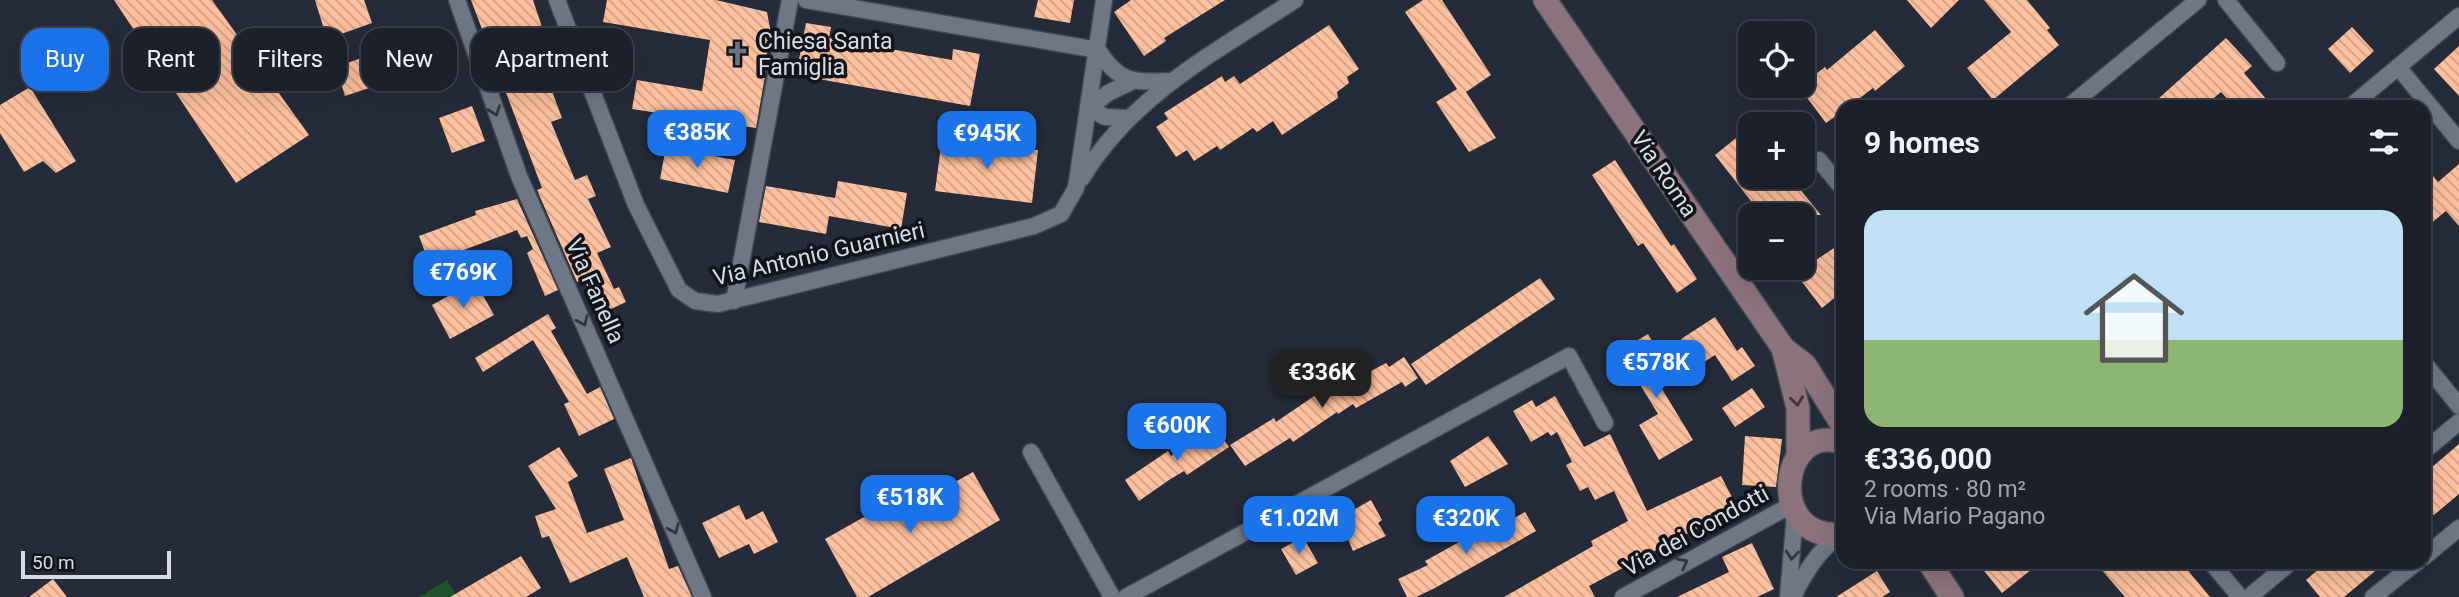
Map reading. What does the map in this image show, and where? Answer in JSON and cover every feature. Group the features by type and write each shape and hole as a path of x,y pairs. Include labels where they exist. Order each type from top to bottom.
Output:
{"main road":[{"name":"Via Roma","path":"1545,0 1783,348 1805,365 1836,415"},
{"name":"Via Roma","path":"1783,348 1797,400 1798,456 1789,482 1793,509"},
{"path":"1798,456 1821,440 1836,442"},
{"path":"1793,509 1813,530 1836,533"},
{"path":"1934,569 1952,597"}],"street":[{"name":"Via Fanella","path":"457,0 519,176 703,597"},
{"name":"Via Antonio Guarnieri","path":"558,0 599,115 636,205 679,290 695,300 718,304 1045,223 1061,214 1076,188 1104,0"},
{"path":"734,301 790,0"},
{"path":"806,0 1098,50 1110,69 1131,82"},
{"path":"1076,188 1098,152 1126,118 1172,81 1295,0"},
{"path":"2076,100 2198,0"},
{"path":"2226,0 2277,63"},
{"path":"2358,100 2459,16"},
{"path":"2398,67 2425,100"},
{"path":"1126,118 1105,117 1089,108 1108,93 1131,82 1172,81"},
{"path":"2431,107 2459,141"},
{"path":"1819,160 1836,181"},
{"path":"1126,597 1569,356 1605,423"},
{"path":"2431,372 2459,406"},
{"path":"2431,445 2459,422"},
{"path":"1031,452 1112,597"},
{"path":"1790,597 1793,509"},
{"name":"Via dei Condotti","path":"1623,597 1793,509"},
{"path":"2431,551 2459,528"},
{"path":"1790,597 1806,570 1836,538"},
{"path":"2217,569 2240,597"},
{"path":"2249,597 2283,569"},
{"path":"2373,597 2408,569"}],"green space":[{"path":"447,580 457,597 419,597"}],"building":[{"path":"114,0 212,0 233,29 233,91 277,91 309,135 236,183 175,91 219,91 219,28 133,28"},
{"path":"315,0 364,0 372,23 347,32 347,28 324,28"},
{"path":"471,0 533,0 542,28 482,28"},
{"path":"607,0 716,0 767,12 772,39 763,65 766,70 756,128 632,109 637,80 702,91 710,40 603,22"},
{"path":"1038,0 1074,0 1070,23 1034,17"},
{"path":"1131,0 1225,0 1164,38 1166,41 1144,56 1114,12"},
{"path":"1423,0 1442,0 1491,75 1466,92 1496,138 1469,152 1436,102 1457,89 1405,12"},
{"path":"1907,0 1959,0 1931,28"},
{"path":"1984,0 2027,0 2050,28 2047,30 2059,45 1993,100 1967,68 2011,32"},
{"path":"806,23 831,27 829,38 952,60 953,49 980,54 970,106 796,75"},
{"path":"1329,25 1359,69 1347,77 1349,83 1337,92 1338,98 1282,135 1273,121 1257,132 1253,128 1220,150 1217,146 1194,161 1187,150 1176,157 1156,127 1168,119 1164,113 1222,76 1225,82 1234,76 1240,84"},
{"path":"2352,27 2374,51 2350,73 2328,49"},
{"path":"1875,30 1905,66 1875,91 1873,88 1857,100 1836,100 1836,116 1826,123 1807,98 1815,98 1815,75 1825,67 1827,70"},
{"path":"2226,38 2252,66 2244,73 2267,100 2228,100 2221,92 2211,100 2157,100"},
{"path":"2459,46 2459,96 2434,69"},
{"path":"361,58 361,91 345,96 343,91 347,91 347,63"},
{"path":"23,91 32,91 76,161 56,173 43,161 24,172 0,133 0,105"},
{"path":"505,91 552,91 562,118 551,122 575,180 587,175 596,196 588,199 611,247 597,253 614,289 619,287 626,302 600,314 584,279 577,282 537,190 542,188"},
{"path":"472,106 485,141 452,153 439,118"},
{"path":"1738,136 1738,184 1715,155"},
{"path":"942,139 1038,150 1032,203 935,191"},
{"path":"666,147 735,160 728,193 660,179"},
{"path":"1615,160 1671,246 1674,244 1697,279 1677,293 1643,243 1638,246 1592,175"},
{"path":"2459,164 2459,226 2446,211 2431,223 2431,174 2438,182"},
{"path":"838,181 907,193 901,229 829,216 826,234 759,222 766,186 835,198"},
{"path":"1742,189 1800,189 1811,203 1753,203"},
{"path":"517,199 558,290 545,296 527,253 533,249 527,236 521,238 517,230 461,251 464,259 432,271 419,236 476,215 475,211"},
{"path":"1836,247 1836,297 1822,308 1801,280 1815,280 1815,261"},
{"path":"1540,278 1555,299 1426,385 1411,364"},
{"path":"475,281 494,315 450,339 432,305"},
{"path":"548,314 556,328 551,331 587,394 600,387 614,419 579,436 564,404 569,402 533,340 483,372 475,358"},
{"path":"1715,317 1737,351 1742,347 1755,366 1732,381 1715,355 1698,366 1681,339"},
{"path":"1648,334 1662,357 1657,360 1665,374 1656,379 1693,440 1659,460 1639,425 1658,414 1633,373 1629,375 1621,361 1633,354 1628,346"},
{"path":"1404,357 1418,378 1405,387 1402,382 1356,408 1353,404 1293,442 1290,438 1245,466 1230,445 1274,418 1276,422 1320,392 1322,395 1337,385 1339,388 1386,363 1389,367"},
{"path":"1752,388 1765,407 1735,427 1722,408"},
{"path":"1555,396 1584,447 1610,434 1647,511 1721,476 1737,507 1589,586 1595,597 1504,597 1593,546 1591,541 1628,521 1614,491 1595,500 1588,487 1580,491 1566,465 1572,462 1557,432 1551,436 1548,432 1531,442 1513,411 1532,400 1536,407"},
{"path":"1214,426 1229,447 1187,475 1184,471 1169,480 1139,501 1125,480 1168,451 1171,456"},
{"path":"1488,436 1508,464 1465,487 1450,461"},
{"path":"1745,436 1782,439 1776,487 1742,485"},
{"path":"2459,444 2459,494 2434,515 2431,511 2431,468"},
{"path":"559,447 578,476 568,482 587,533 624,520 604,469 631,458 669,569 678,566 692,597 644,597 627,557 570,583 549,536 542,538 535,516 556,509 528,466"},
{"path":"973,472 1000,520 868,597 857,597 825,539 903,495 910,507"},
{"path":"1371,500 1382,520 1378,523 1386,536 1353,551 1339,518"},
{"path":"739,505 746,520 763,511 778,542 754,554 749,544 719,558 702,523"},
{"path":"1525,512 1536,531 1435,588 1416,597 1407,597 1398,579 1428,565 1425,561 1486,527 1489,532"},
{"path":"1303,537 1318,563 1296,575 1281,549"},
{"path":"1752,543 1774,589 1757,597 1677,597 1729,572 1722,557"},
{"path":"521,556 541,588 526,597 450,597"},
{"path":"1983,569 2032,569 2002,593"},
{"path":"2101,569 2187,569 2210,597 2125,597"},
{"path":"2319,569 2378,569 2344,597 2320,597 2306,580"},
{"path":"1877,571 1890,592 1882,597 1836,597"},
{"path":"53,579 67,597 29,597"}],"place":[{"name":"Chiesa Santa Famiglia","path":"738,54"}]}
